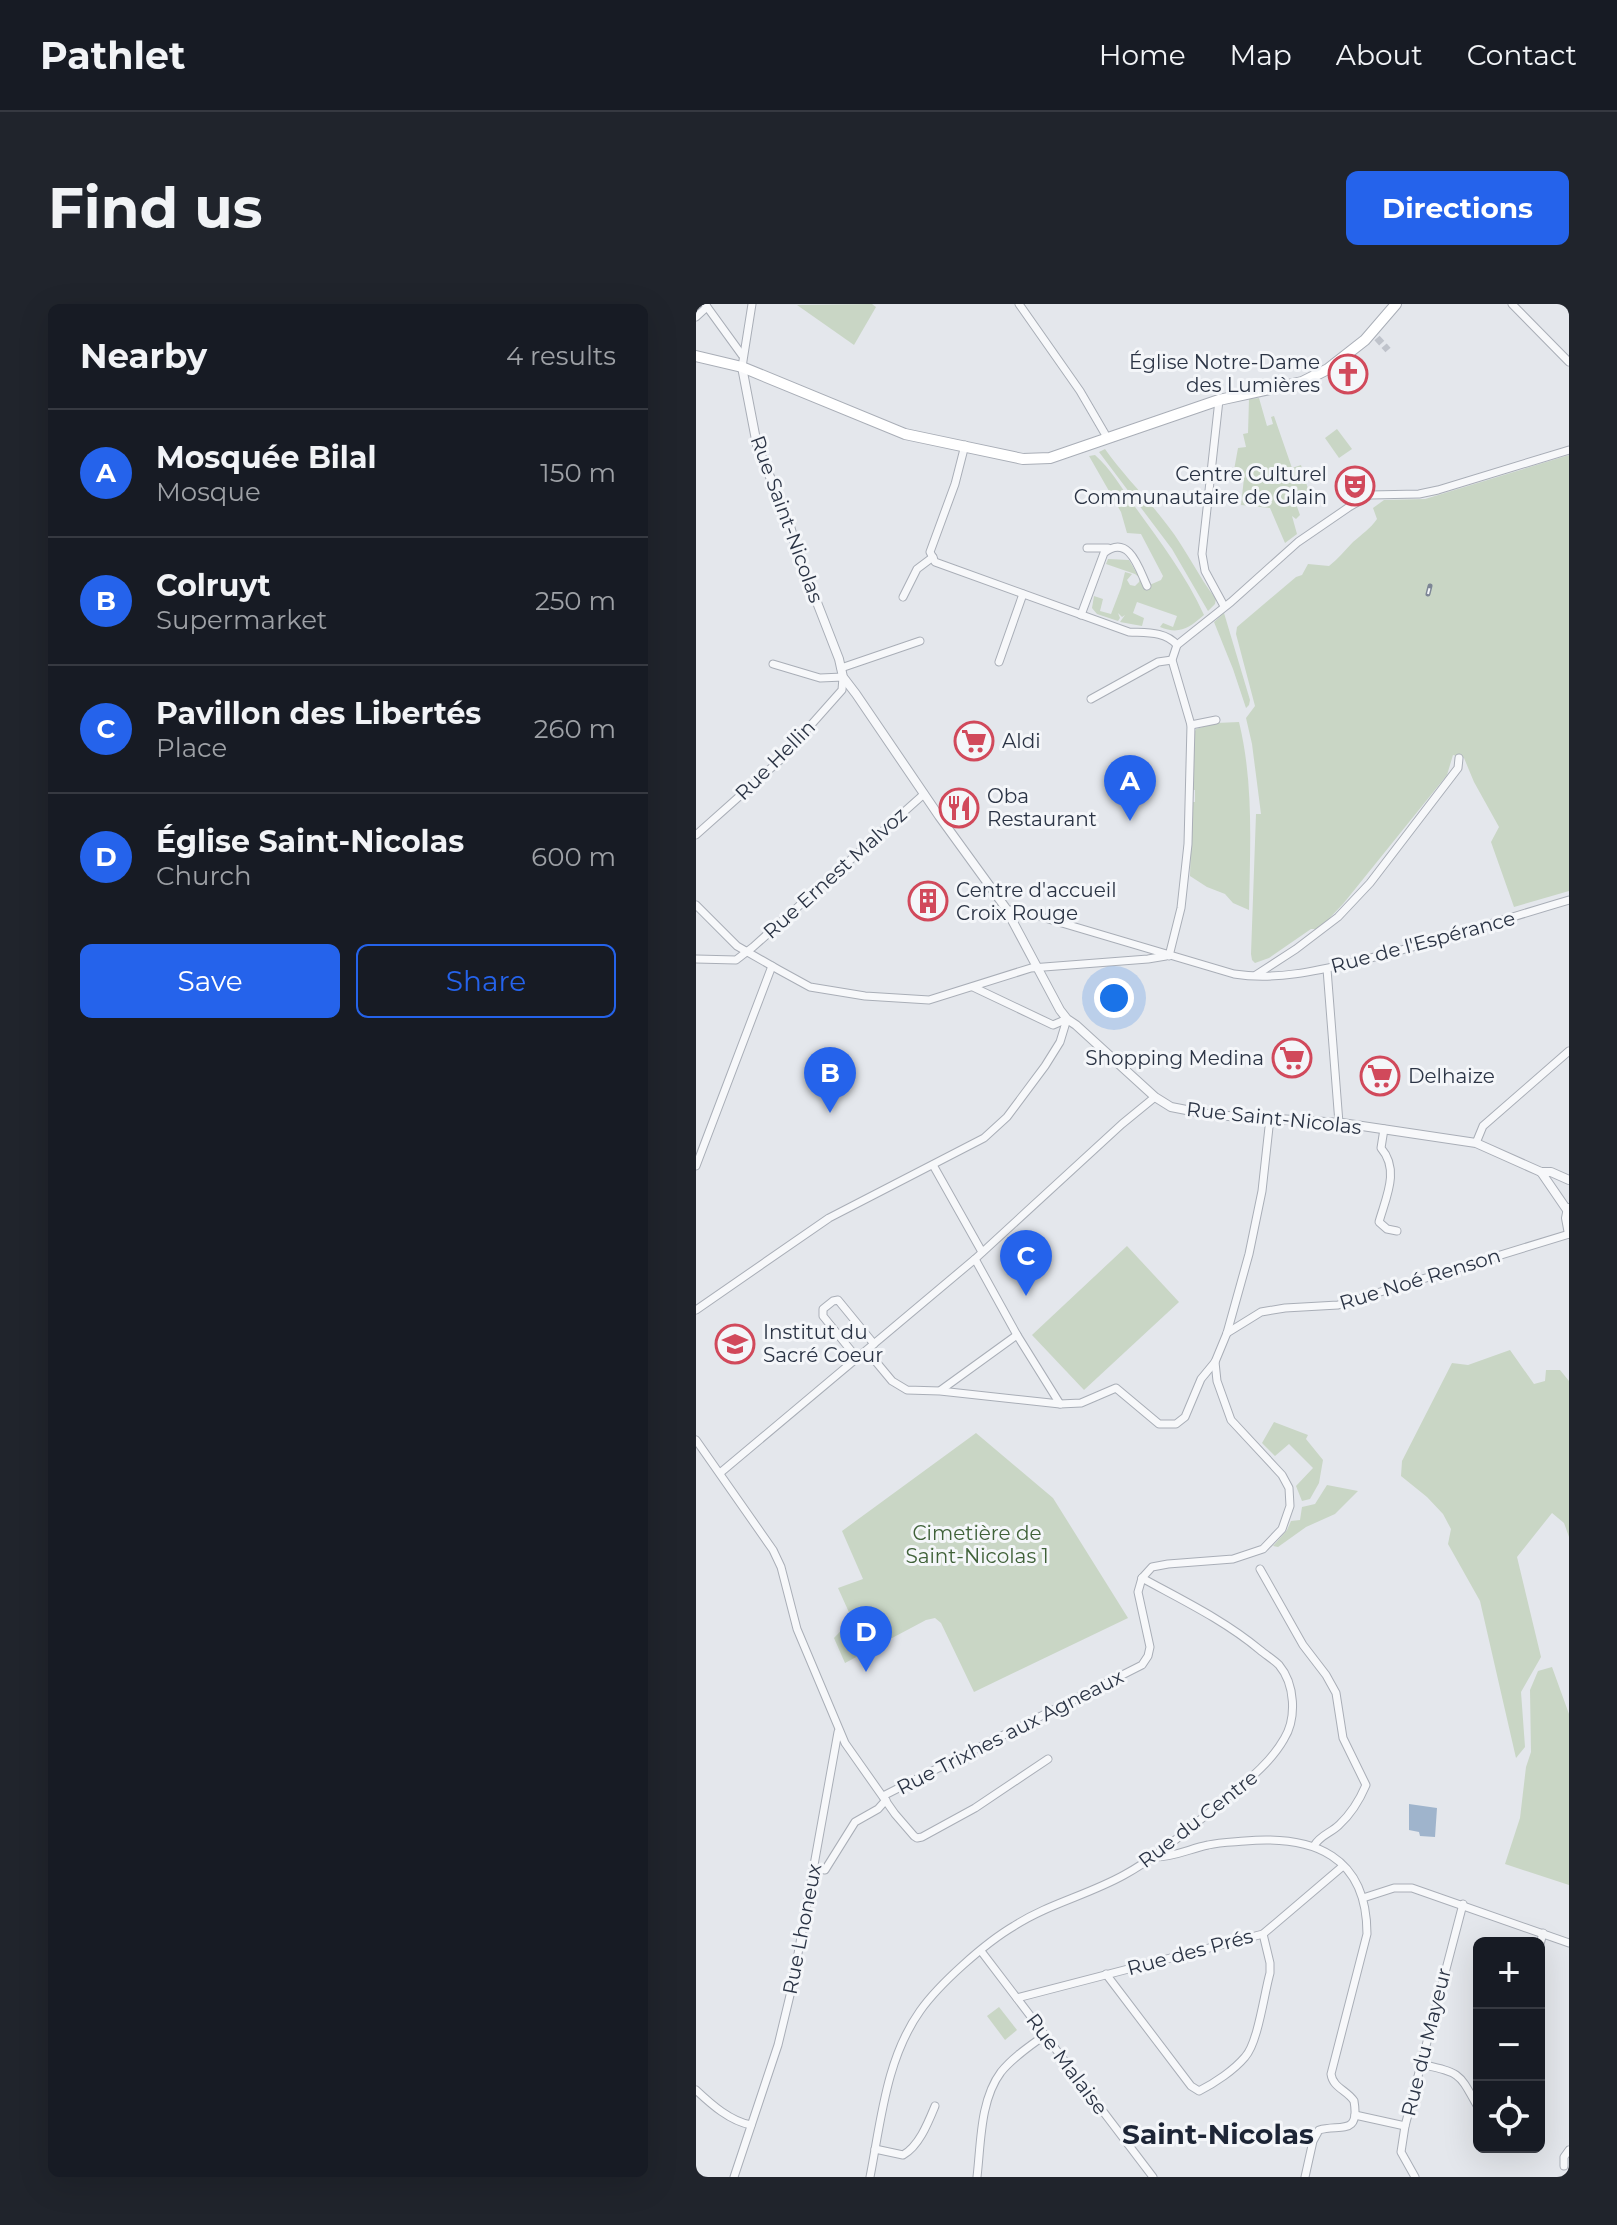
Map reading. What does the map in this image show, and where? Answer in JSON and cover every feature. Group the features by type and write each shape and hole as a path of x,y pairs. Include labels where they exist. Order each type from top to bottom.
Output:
{"main road":[{"path":"696,356 742,361 905,434 1023,459 1050,458 1219,400 1302,382 1328,369 1375,335 1396,304"}],"street":[{"path":"742,361 752,304"},
{"path":"1019,304 1080,391 1108,439"},
{"path":"1512,304 1569,362"},
{"path":"696,317 706,306 742,361"},
{"name":"Rue Saint-Nicolas","path":"742,361 743,383 757,445 790,526 842,673 1007,910 1067,1019 1155,1097 1183,1111 1339,1123 1476,1143 1541,1172 1551,1172 1569,1180"},
{"path":"1219,400 1202,554 1205,571 1221,609"},
{"path":"965,445 955,484 930,552 935,562 1129,632 1171,638 1177,645"},
{"path":"1007,910 1018,910 1169,956 1185,876 1191,725 1172,660 1177,645 1298,542 1370,495 1419,494 1438,490 1569,450"},
{"path":"1087,548 1123,548 1129,551 1147,586"},
{"path":"1081,615 1104,553 1110,548"},
{"path":"903,597 917,569 933,557"},
{"path":"999,662 1023,594"},
{"path":"773,664 820,678 842,673 920,641"},
{"path":"1091,699 1158,662 1172,660"},
{"name":"Rue Hellin","path":"696,835 794,745 842,690 842,673"},
{"path":"1191,725 1216,720"},
{"path":"1254,976 1296,949 1349,906 1458,768 1459,758"},
{"name":"Rue Ernest Malvoz","path":"746,952 924,794"},
{"name":"Rue de l'Espérance","path":"696,905 737,946 810,987 872,997 929,1000 1038,968 1169,956 1234,974 1254,976 1281,976 1327,969 1415,948 1569,900"},
{"path":"696,959 736,960 746,952"},
{"path":"696,1166 772,966"},
{"path":"1327,969 1339,1123"},
{"path":"973,987 1053,1025 1067,1019"},
{"path":"696,1310 829,1218 984,1138 1000,1124 1060,1042 1067,1019"},
{"path":"1476,1143 1483,1126 1568,1055"},
{"path":"720,1473 975,1259 1155,1097"},
{"path":"867,1351 892,1381 907,1390 1060,1404 1081,1403 1116,1388 1159,1424 1176,1424 1185,1417 1201,1379 1215,1362 1227,1333 1260,1203 1266,1118"},
{"path":"1384,1129 1381,1148 1387,1154 1392,1174 1379,1222 1387,1229 1397,1231"},
{"path":"933,1165 982,1252"},
{"path":"1541,1172 1568,1208 1569,1234"},
{"name":"Rue Noé Renson","path":"1227,1333 1261,1312 1338,1305 1569,1234"},
{"path":"975,1259 1060,1404"},
{"path":"857,1358 823,1316 823,1309 838,1300 874,1344"},
{"path":"940,1391 1017,1335"},
{"path":"1142,1578 1152,1567 1233,1559 1263,1549 1282,1529 1290,1506 1289,1488 1282,1475 1231,1420 1217,1381 1215,1362"},
{"path":"696,1440 773,1550 781,1567 797,1629 845,1743 914,1836 919,1838 975,1808 1048,1759"},
{"path":"1260,1569 1303,1645 1336,1693 1343,1738 1366,1785 1348,1816 1336,1828 1318,1838 1314,1846"},
{"name":"Rue Trixhes aux Agneaux","path":"814,1868 825,1870 855,1822 868,1816 884,1798 1142,1665 1150,1647 1138,1592 1142,1578"},
{"name":"Rue du Centre","path":"870,2177 887,2086 900,2043 921,2009 950,1978 1012,1927 1120,1877 1153,1857 1269,1762 1286,1736 1293,1711 1292,1696 1280,1666 1215,1618 1142,1578"},
{"name":"Rue Lhoneux","path":"734,2177 778,2045 792,1987 838,1730"},
{"path":"1153,1857 1169,1857 1210,1844 1292,1840 1326,1851 1355,1880 1367,1912 1365,1944 1331,2074 1338,2088 1354,2101 1355,2115 1353,2122 1345,2128 1319,2130 1313,2141 1305,2177"},
{"name":"Rue des Prés","path":"1017,1998 1263,1934 1343,1866"},
{"path":"1363,1898 1394,1888 1412,1888 1569,1943"},
{"name":"Rue du Mayeur","path":"1415,2177 1401,2152 1405,2126 1463,1904"},
{"path":"1542,1937 1543,1933"},
{"path":"1106,1974 1191,2086 1199,2091 1246,2057 1253,2044 1270,1973 1263,1934"},
{"name":"Rue Malaise","path":"981,1951 1153,2177"},
{"path":"977,2177 986,2107 999,2074 1045,2035"},
{"path":"1421,2064 1460,2076 1473,2099"},
{"path":"696,2090 710,2104 751,2125"},
{"path":"875,2149 903,2155 909,2152 929,2122 935,2106"},
{"path":"1355,2115 1405,2126"},
{"path":"1564,2166 1564,2157 1569,2150"}],"green space":[{"path":"872,304 876,307 854,345 797,305"},
{"path":"1259,398 1267,426 1273,424 1271,417 1274,416 1292,468 1301,465 1310,496 1295,501 1300,515 1296,519 1292,516 1297,534 1285,543 1270,508 1241,505 1244,478 1234,470 1238,448 1246,447 1243,434 1248,433 1249,399"},
{"path":"1337,429 1352,449 1339,458 1325,438"},
{"path":"1105,449 1168,526 1216,599 1208,611 1172,549 1099,452"},
{"path":"1095,455 1162,544 1197,600 1204,615 1188,627 1173,630 1160,627 1163,623 1173,627 1177,616 1137,602 1133,613 1144,618 1142,626 1120,622 1125,615 1122,617 1118,613 1118,621 1097,614 1092,608 1094,596 1103,599 1100,611 1111,614 1125,572 1132,574 1127,580 1135,586 1140,578 1145,587 1163,576 1141,534 1127,533 1121,512 1089,456"},
{"path":"1569,455 1569,891 1514,907 1491,842 1499,827 1464,758 1453,755 1447,775 1343,904 1319,929 1311,929 1269,958 1255,963 1251,954 1256,814 1261,814 1246,718 1255,706 1236,634 1237,627 1302,575 1308,564 1329,566 1374,523 1377,519 1373,508 1384,500 1425,499"},
{"path":"1108,559 1129,560 1139,577 1106,564"},
{"path":"1224,613 1250,700 1246,708 1214,622"},
{"path":"1239,722 1249,792 1249,910 1190,876 1192,802 1195,802 1193,736 1196,729 1216,723"},
{"path":"1127,1246 1179,1302 1084,1390 1032,1335"},
{"path":"1510,1350 1534,1384 1545,1381 1546,1370 1560,1370 1569,1381 1569,1537 1564,1523 1552,1513 1517,1557 1541,1657 1521,1692 1525,1747 1516,1758 1480,1601 1448,1544 1451,1529 1443,1514 1427,1497 1401,1476 1402,1461 1452,1363 1468,1365"},
{"path":"1274,1422 1308,1435 1306,1439 1323,1460 1319,1483 1310,1499 1302,1501 1296,1486 1313,1468 1289,1444 1275,1456 1262,1443"},
{"name":"Cimetière de Saint-Nicolas 1","path":"976,1433 1053,1498 1128,1618 974,1692 941,1623 935,1618 845,1663 834,1638 852,1619 838,1588 863,1579 842,1531"},
{"path":"1327,1485 1358,1491 1335,1514 1306,1527 1278,1547 1273,1546 1291,1521 1300,1520 1302,1507 1315,1504"},
{"path":"1552,1667 1569,1714 1569,1885 1505,1864 1520,1818 1526,1767 1531,1752 1530,1690 1538,1671"},
{"path":"999,2007 1017,2030 1005,2040 987,2016"}],"water":[{"path":"1409,1804 1437,1808 1435,1837 1420,1836 1419,1832 1409,1830"}],"tunnel":[{"path":"1377,338 1388,350"}],"railway":[{"path":"1428,594 1430,586"}],"place":[{"name":"Église Notre-Dame des Lumières","path":"1348,374"},
{"name":"Centre Culturel Communautaire de Glain","path":"1355,486"},
{"name":"Aldi","path":"974,741"},
{"name":"Oba Restaurant","path":"959,808"},
{"name":"Mosquée Bilal","path":"1130,821"},
{"name":"Centre d'accueil Croix Rouge","path":"928,901"},
{"name":"Shopping Medina","path":"1292,1058"},
{"name":"Delhaize","path":"1380,1076"},
{"name":"Colruyt","path":"830,1113"},
{"name":"Pavillon des Libertés","path":"1026,1296"},
{"name":"Institut du Sacré Coeur","path":"735,1344"},
{"name":"Église Saint-Nicolas","path":"866,1672"}],"district":[{"name":"Saint-Nicolas","path":"1218,2134"}]}
